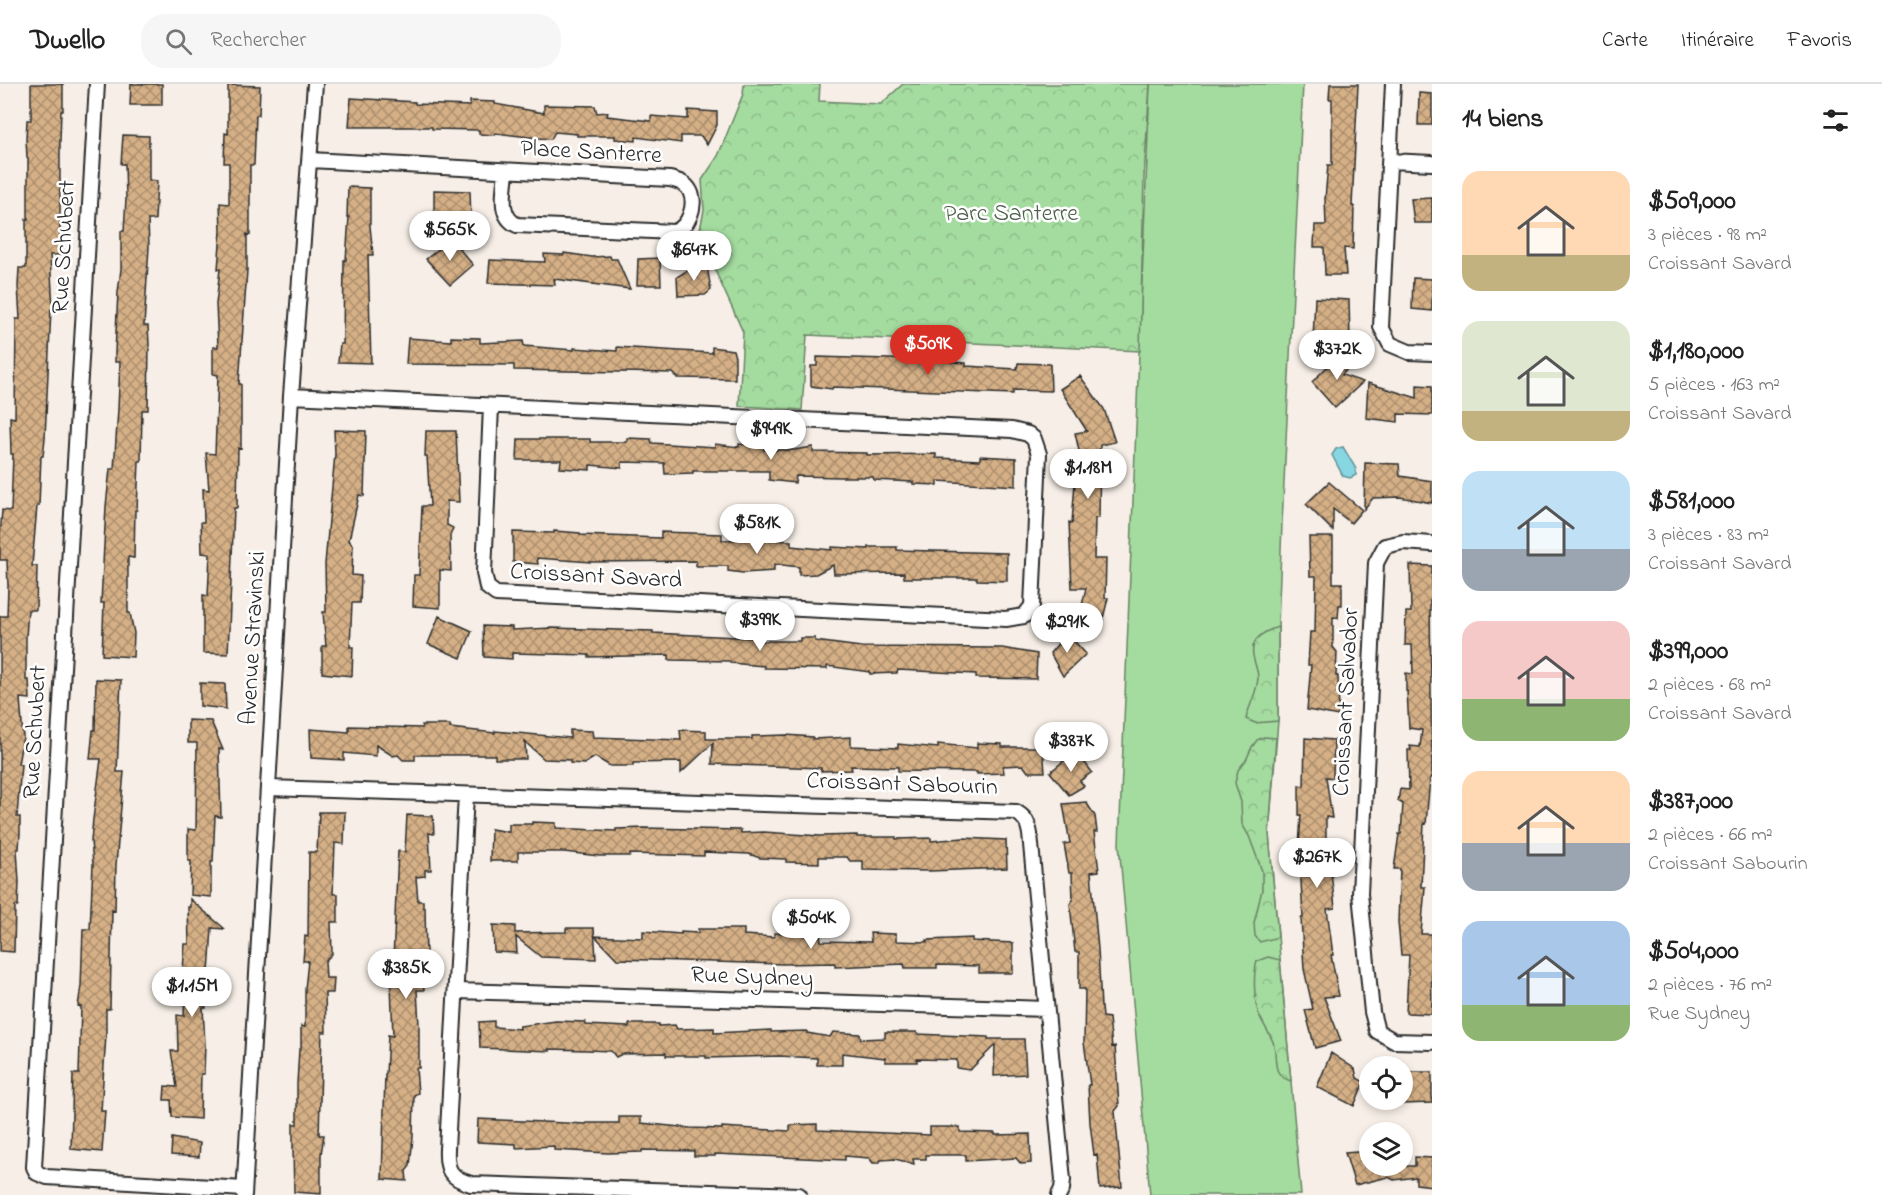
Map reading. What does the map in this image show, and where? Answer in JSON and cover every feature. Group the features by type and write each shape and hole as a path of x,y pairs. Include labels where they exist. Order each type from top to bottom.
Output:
{"street":[{"name":"Rue Schubert","path":"97,84 34,1167 37,1173 47,1177 244,1192"},
{"name":"Avenue Stravinski","path":"244,1192 291,396 315,84"},
{"path":"1393,84 1381,327 1390,344 1409,352 1432,353"},
{"name":"Place Santerre","path":"310,160 670,179 680,181 690,190 691,212 684,226 674,232 517,225 506,218 504,211 506,171"},
{"path":"1390,161 1432,163"},
{"name":"Croissant Savard","path":"291,396 1021,431 1034,439 1039,454 1032,606 1024,616 1006,620 496,594 487,587 484,573 491,406"},
{"name":"Croissant Salvador","path":"1432,544 1403,542 1385,546 1376,563 1360,894 1372,1012 1377,1031 1394,1041 1432,1042"},
{"name":"Croissant Sabourin","path":"268,788 1016,812 1024,817 1029,825 1063,1180 1059,1195"},
{"path":"466,795 446,1162 449,1171 462,1181 483,1185 799,1195"},
{"name":"Rue Sydney","path":"456,991 1046,1009"}],"green space":[{"name":"Parc Santerre","path":"744,84 820,84 819,101 881,104 903,84 1150,84 1144,177 1140,351 807,335 802,410 739,406 743,332 699,235 704,210 702,180 718,156 743,94"},
{"path":"1150,84 1303,84 1282,524 1278,627 1278,721 1269,834 1301,1195 1150,1195 1119,844"},
{"path":"1278,627 1278,721 1255,723 1246,719 1258,678 1253,655 1254,644 1264,633"},
{"path":"1264,737 1276,738 1269,834 1278,937 1260,942 1255,936 1254,923 1262,890 1262,871 1242,824 1241,802 1235,783 1238,770 1252,747 1257,740"},
{"path":"1268,957 1280,960 1291,1081 1284,1078 1277,1070 1275,1048 1257,1007 1254,986 1257,961"}],"water":[{"path":"1343,447 1356,469 1356,475 1350,478 1343,476 1332,455 1336,449"}],"building":[{"path":"31,84 63,84 63,111 61,111 60,140 60,255 50,255 53,309 51,309 45,438 43,456 41,456 39,506 37,506 32,566 37,566 36,610 28,610 26,637 26,680 29,680 30,699 20,698 23,737 18,764 21,764 17,817 20,817 19,849 17,849 19,882 18,906 15,906 14,952 0,951 0,616 7,616 8,586 7,560 0,560 0,536 2,510 11,511 13,454 11,454 10,417 15,418 16,319 20,319 19,268 26,268 28,158 26,139 27,120 31,120"},
{"path":"131,84 162,84 162,105 130,105"},
{"path":"1330,84 1358,84 1352,206 1354,206 1353,249 1344,248 1346,275 1325,275 1324,247 1314,247 1315,225 1326,225 1325,199 1328,165 1332,165"},
{"path":"228,85 260,86 254,165 250,165 250,235 247,234 247,270 239,384 241,384 241,449 238,448 237,508 234,508 228,654 203,653 203,595 208,596 210,554 202,553 201,522 204,522 203,489 209,490 206,453 215,454 218,375 213,374 213,347 218,347 216,304 220,269 218,269 221,231 220,203 229,204 229,163 224,163 225,133 228,134"},
{"path":"1419,93 1432,94 1432,125 1418,125"},
{"path":"351,98 470,106 470,101 495,102 495,104 544,113 544,105 595,106 597,113 608,112 607,116 651,121 651,116 688,119 688,110 717,112 717,125 707,145 701,136 681,136 681,143 636,137 636,141 615,139 615,136 577,136 577,134 555,132 551,139 495,133 495,135 479,134 479,130 432,129 432,127 349,127"},
{"path":"123,135 149,136 149,180 157,181 155,220 148,220 149,247 144,326 148,326 149,344 148,410 142,410 134,558 128,557 128,613 130,613 134,633 133,657 102,655 104,603 101,603 106,506 110,469 114,469 118,409 120,362 115,362 115,352 121,269 121,231 124,231 126,199 125,164 121,164"},
{"path":"348,187 370,188 373,255 368,255 371,363 338,362 340,344 343,344 344,260 346,260 349,217 347,217"},
{"path":"434,190 470,191 471,221 434,222"},
{"path":"1432,198 1432,223 1414,223 1411,199"},
{"path":"451,239 473,265 450,285 426,259"},
{"path":"564,253 592,257 610,256 611,259 617,259 630,289 554,279 555,285 488,283 490,260 545,262 544,254 564,255"},
{"path":"660,258 661,285 637,285 638,259"},
{"path":"689,265 707,266 711,290 705,295 678,296 677,277 688,270"},
{"path":"1413,278 1432,279 1432,311 1412,309"},
{"path":"1315,298 1349,300 1350,340 1313,340"},
{"path":"451,337 480,338 480,343 523,341 524,346 574,350 574,348 617,351 617,347 712,353 712,347 733,350 735,379 678,378 673,373 514,370 514,365 406,364 408,338 451,341"},
{"path":"1341,353 1353,362 1342,375 1363,382 1335,408 1312,382"},
{"path":"817,357 924,360 966,363 966,366 1017,369 1018,363 1050,364 1051,391 1013,390 1013,394 833,387 832,389 811,386 811,366 817,366"},
{"path":"1080,376 1104,409 1115,442 1100,445 1099,518 1095,518 1094,559 1106,559 1105,598 1108,598 1101,627 1079,619 1086,588 1072,588 1069,522 1072,523 1074,456 1080,455 1075,433 1087,431 1060,389"},
{"path":"1368,383 1417,398 1417,385 1432,386 1432,415 1398,414 1398,422 1366,418"},
{"path":"334,430 366,431 364,496 359,495 349,540 353,546 352,575 361,576 360,603 352,603 350,647 353,647 352,676 322,673 322,646 326,646 323,612 326,612 325,564 335,454"},
{"path":"426,431 456,431 459,502 447,501 447,525 453,528 450,536 451,571 440,570 440,608 413,606 414,575 419,575 422,506 430,506 427,456 425,456"},
{"path":"627,438 651,439 652,443 715,447 715,444 739,447 739,444 764,446 764,450 794,450 813,447 813,452 867,453 867,455 936,454 936,458 980,460 980,456 1016,458 1016,486 938,481 938,485 913,484 913,482 874,480 873,477 796,476 795,483 769,480 769,471 693,471 693,473 665,474 664,463 622,462 622,468 590,465 590,470 560,468 561,460 517,460 518,439 590,439 590,442 627,442"},
{"path":"1365,463 1399,464 1400,476 1432,481 1432,503 1400,497 1373,498 1364,509"},
{"path":"1329,482 1362,510 1351,523 1333,509 1333,531 1306,504"},
{"path":"554,531 580,533 580,535 661,538 661,532 722,534 722,540 791,541 791,546 832,550 832,547 869,549 869,547 897,547 897,550 1007,553 1007,581 977,580 977,578 904,578 904,573 834,574 833,565 816,574 799,575 799,567 774,564 774,571 743,573 728,571 728,566 696,566 696,561 591,562 537,558 538,564 513,562 513,532 554,533"},
{"path":"1309,537 1333,537 1333,583 1342,583 1342,605 1339,605 1338,618 1333,617 1333,647 1337,652 1339,716 1307,710 1311,665 1308,665 1310,632 1315,632 1316,576 1310,576"},
{"path":"1410,565 1432,566 1432,601 1430,601 1432,778 1430,778 1426,824 1424,823 1421,887 1425,887 1421,934 1431,934 1432,1014 1406,1013 1409,955 1401,955 1398,922 1400,869 1394,869 1399,834 1401,834 1403,804 1398,801 1400,789 1409,790 1408,750 1411,750 1410,746 1420,747 1422,730 1409,728 1406,691 1406,673 1413,674 1412,645 1405,645 1406,612 1411,612"},
{"path":"439,616 472,631 461,658 428,644"},
{"path":"483,626 512,627 512,630 552,628 653,631 653,633 757,638 757,641 800,641 800,638 815,638 815,641 861,647 1002,648 1037,654 1036,679 976,678 976,674 898,670 897,673 870,674 870,672 827,666 827,669 764,668 764,666 730,663 730,661 669,660 669,655 589,657 589,655 512,653 512,659 484,657"},
{"path":"1067,633 1086,654 1063,676 1050,653"},
{"path":"96,679 121,680 117,772 124,772 116,865 115,911 112,910 110,1009 106,1009 101,1111 105,1111 102,1152 71,1149 73,1074 79,1074 81,1007 78,1006 83,929 90,929 93,864 91,841 101,759 90,759 93,730 95,730"},
{"path":"200,683 225,684 226,709 200,706"},
{"path":"188,720 211,721 223,750 219,749 221,817 215,816 211,897 190,895 191,861 188,861 188,829 196,830 197,743 188,743"},
{"path":"422,725 450,725 450,728 495,733 495,731 570,738 570,730 592,731 593,737 681,740 680,730 706,731 706,739 752,739 752,736 786,735 813,737 813,739 851,737 851,746 898,748 898,744 938,748 938,744 977,748 977,743 1002,744 1002,747 1043,747 1045,772 1028,772 1023,765 1003,766 1004,773 977,774 977,772 898,771 898,767 851,766 852,770 821,771 821,768 712,764 713,743 681,773 681,762 610,766 595,757 584,764 570,763 570,760 544,759 525,742 526,759 495,759 495,755 415,755 415,760 403,760 398,755 393,756 376,745 376,756 344,753 344,760 311,758 310,729 349,732 349,726 422,728"},
{"path":"1305,738 1334,740 1333,778 1326,777 1332,818 1326,817 1326,872 1331,872 1335,908 1327,909 1333,955 1331,955 1339,996 1324,997 1341,1041 1315,1048 1305,1010 1313,1009 1304,969 1300,862 1298,862 1301,815 1299,815 1299,785 1304,786"},
{"path":"1076,751 1092,772 1080,781 1084,786 1069,795 1050,772"},
{"path":"1086,802 1095,816 1097,832 1094,832 1099,871 1091,872 1101,1007 1103,1017 1109,1018 1112,1047 1115,1046 1119,1106 1115,1111 1122,1187 1100,1189 1097,1154 1094,1155 1090,1123 1088,1085 1090,1085 1084,1042 1085,989 1079,989 1079,952 1075,952 1070,904 1073,900 1072,873 1069,873 1064,844 1070,843 1063,804"},
{"path":"319,812 345,812 344,844 335,843 333,894 338,894 338,922 331,922 332,954 325,961 326,978 334,978 333,993 325,993 326,1032 322,1032 319,1135 324,1135 321,1154 321,1194 294,1192 293,1151 293,1124 297,1124 301,1026 305,1027 308,961 303,961 305,936 308,937 309,852 317,852"},
{"path":"407,815 433,816 434,834 429,833 431,870 425,870 425,876 416,877 418,901 423,901 423,907 425,907 426,956 422,956 424,990 417,990 418,1093 414,1095 413,1137 410,1166 406,1171 407,1181 382,1179 388,1035 393,1036 390,960 393,960 398,851 405,852"},
{"path":"532,822 556,823 556,828 616,831 616,829 644,828 741,830 741,833 857,835 857,837 896,837 896,839 931,838 931,841 963,838 1006,840 1007,868 930,871 863,870 863,861 850,861 847,857 819,857 819,863 786,862 786,859 760,858 749,854 704,852 704,856 630,854 630,856 599,856 564,852 518,852 518,861 490,861 491,829 509,832 509,824 532,824"},
{"path":"190,899 225,929 212,928 207,1002 204,1001 206,1008 203,1008 205,1044 204,1074 201,1074 200,1119 172,1117 171,1100 164,1100 165,1086 177,1087 171,1051 178,1051 177,1015 184,1016 186,970 183,970 185,944 189,944 188,907 190,907"},
{"path":"493,925 515,926 515,933 566,932 566,928 594,928 596,959 541,957 516,937 517,953 494,952"},
{"path":"698,929 744,929 744,935 774,937 774,933 820,933 821,941 871,942 870,933 896,934 896,941 927,942 927,940 972,938 972,941 1013,943 1013,973 979,973 979,966 937,965 937,968 905,968 904,964 835,967 835,963 783,964 617,959 595,936 643,938 643,931 681,934 681,932 698,933"},
{"path":"494,1021 494,1027 520,1029 519,1026 556,1021 629,1027 629,1024 675,1025 677,1029 714,1028 714,1033 807,1031 807,1033 830,1037 833,1032 860,1034 861,1039 885,1038 885,1032 917,1032 917,1034 988,1037 988,1039 1024,1039 1026,1074 994,1076 995,1045 970,1070 957,1068 957,1060 917,1059 917,1062 885,1062 885,1058 842,1053 842,1065 817,1065 817,1058 779,1056 706,1058 706,1056 666,1056 666,1053 622,1054 616,1057 611,1051 480,1048 479,1022"},
{"path":"1331,1053 1355,1069 1359,1079 1359,1094 1354,1106 1317,1087"},
{"path":"1413,1072 1432,1072 1432,1103 1413,1104"},
{"path":"619,1117 641,1117 641,1123 690,1128 722,1129 722,1127 790,1131 790,1125 817,1124 817,1130 930,1135 930,1127 960,1127 960,1132 995,1133 995,1135 1030,1134 1031,1163 1021,1164 1016,1158 966,1161 966,1155 926,1155 926,1159 913,1159 914,1164 895,1159 873,1163 869,1158 845,1156 845,1160 715,1154 715,1156 694,1156 694,1151 642,1150 642,1152 608,1153 554,1150 554,1146 516,1148 516,1144 477,1142 478,1119 586,1124 619,1123"},
{"path":"172,1138 200,1143 199,1157 171,1155"},
{"path":"1359,1152 1359,1176 1413,1176 1415,1157 1432,1158 1432,1186 1416,1184 1416,1177 1394,1180 1388,1177 1355,1185 1345,1153"}]}
